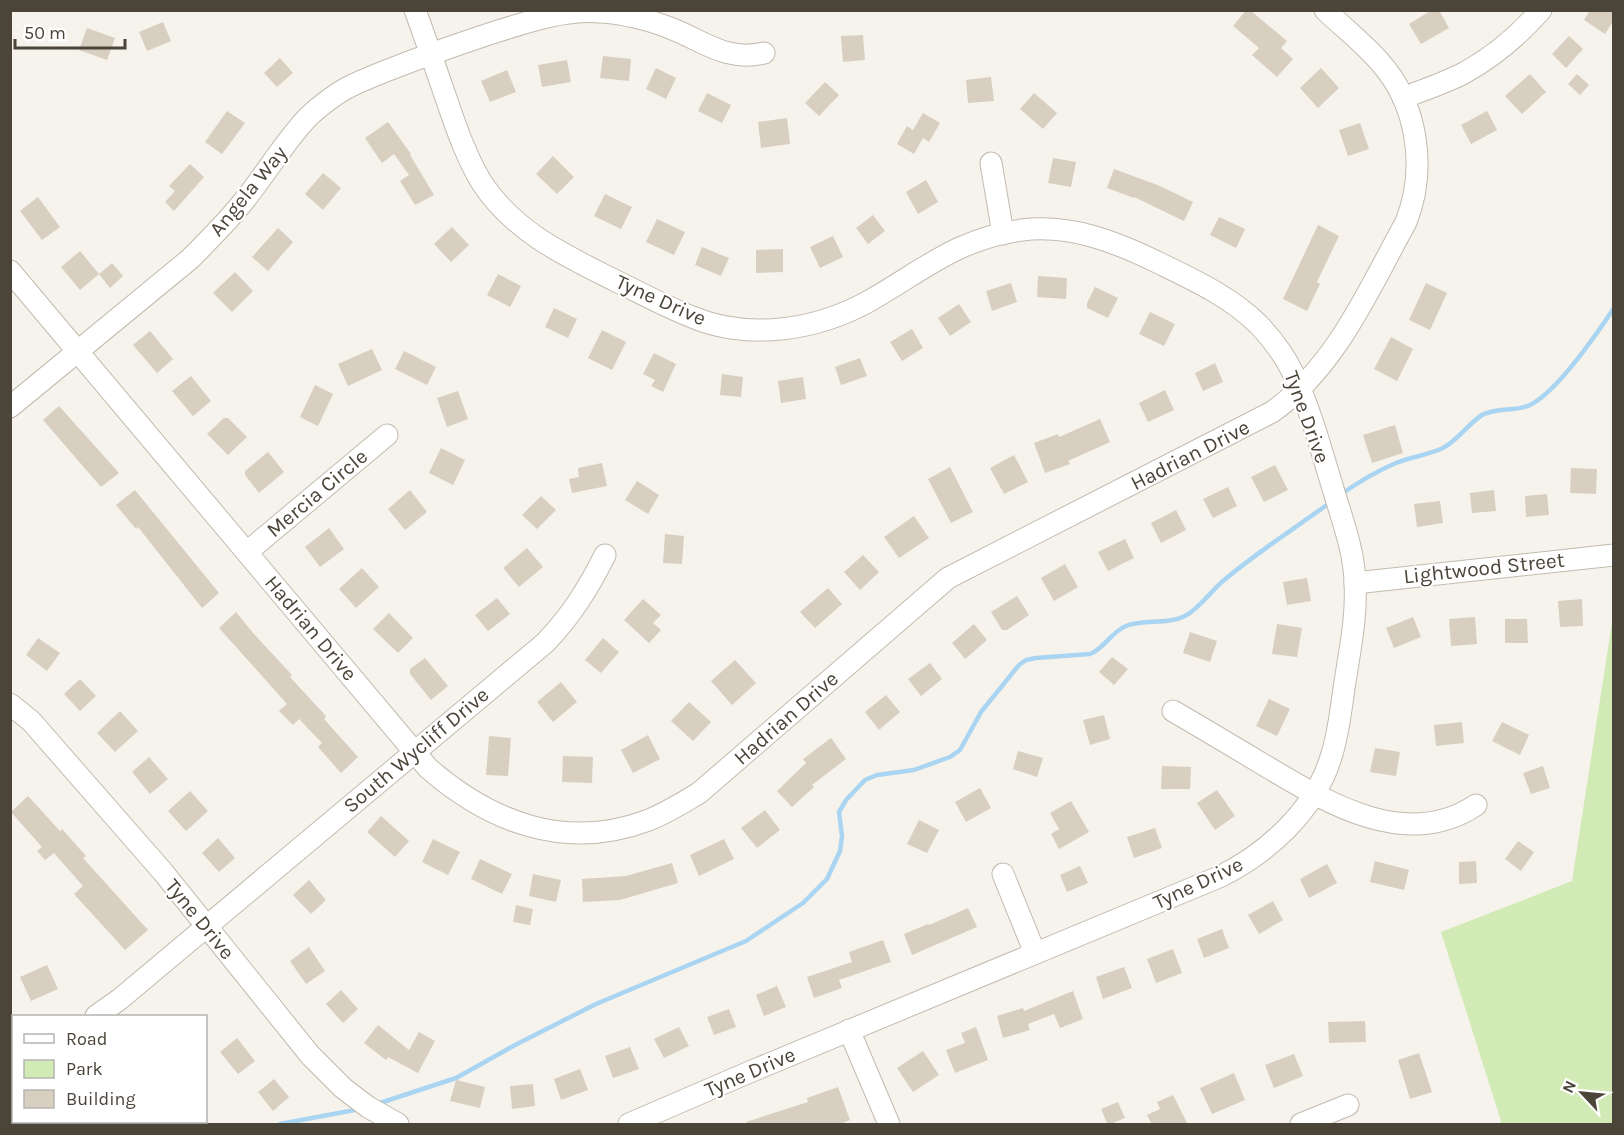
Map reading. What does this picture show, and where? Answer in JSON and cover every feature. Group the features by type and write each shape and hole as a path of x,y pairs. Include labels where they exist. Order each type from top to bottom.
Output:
{"street":[{"name":"Tyne Drive","path":"415,10 469,159 496,202 518,224 552,248 657,301 711,324 760,330 814,323 869,301 938,257 960,247 980,239 1024,230 1077,232 1098,237 1121,245 1226,298 1260,326 1286,360 1300,390 1321,450 1354,561 1354,628 1337,734 1324,777 1295,819 1279,836 1235,869 849,1030 629,1125"},
{"name":"Hadrian Drive","path":"10,271 414,753 443,780 479,806 541,829 581,833 611,830 645,822 699,793 948,578 1272,412 1300,390 1334,349 1406,222 1413,204 1418,176 1418,150 1403,98 1380,63 1325,10"},
{"path":"1403,98 1464,73 1497,52 1526,27 1541,10"},
{"name":"Angela Way","path":"10,407 172,275 218,231 244,201 296,131 322,105 346,88 430,53 527,22 585,11 602,12 670,28 736,56 748,57 764,53"},
{"path":"991,163 1003,234"},
{"name":"Mercia Circle","path":"247,552 387,435"},
{"name":"South Wycliff Drive","path":"99,1015 545,643 582,599 604,555"},
{"name":"Lightwood Street","path":"1355,583 1614,555"},
{"name":"Tyne Drive","path":"10,704 31,721 163,872 326,1072 368,1107 398,1125"},
{"path":"1173,711 1313,794 1352,812 1415,824 1444,821 1461,815 1476,805"},
{"path":"1004,874 1035,953"},
{"path":"849,1030 889,1125"},
{"path":"1300,1125 1348,1105"}],"green space":[{"path":"1613,616 1613,1124 1499,1124 1501,1121 1441,932 1572,881"}],"building":[{"path":"1246,10 1250,10 1287,41 1281,48 1293,59 1277,77 1252,55 1259,48 1233,26"},
{"path":"1432,10 1439,10 1449,28 1421,44 1409,24"},
{"path":"1590,10 1614,10 1614,20 1605,34 1584,20"},
{"path":"163,22 171,41 147,51 139,32"},
{"path":"87,28 115,38 107,60 79,50"},
{"path":"863,35 865,60 843,62 841,36"},
{"path":"1569,36 1583,49 1566,68 1552,54"},
{"path":"603,56 631,59 629,81 600,78"},
{"path":"280,58 293,73 277,87 264,73"},
{"path":"567,60 571,82 542,87 538,65"},
{"path":"656,68 676,78 666,99 646,89"},
{"path":"1321,68 1339,88 1318,108 1300,88"},
{"path":"507,70 516,92 490,102 481,81"},
{"path":"1530,74 1546,92 1522,114 1505,96"},
{"path":"1577,74 1589,85 1580,95 1568,84"},
{"path":"991,77 994,101 968,103 966,80"},
{"path":"825,82 839,95 819,116 805,103"},
{"path":"707,93 731,105 722,123 698,111"},
{"path":"1034,93 1057,113 1043,129 1020,109"},
{"path":"227,111 245,123 222,154 205,142"},
{"path":"1487,111 1497,130 1471,144 1461,125"},
{"path":"923,113 940,123 929,142 923,138 914,154 897,144 907,126 913,130"},
{"path":"787,118 790,144 761,148 758,122"},
{"path":"388,122 411,154 434,195 415,205 400,181 409,175 394,154 382,163 365,138"},
{"path":"1360,123 1369,149 1348,156 1339,130"},
{"path":"553,156 574,177 557,194 536,174"},
{"path":"1053,158 1076,162 1071,187 1048,183"},
{"path":"190,164 204,177 174,211 165,202 175,191 169,186"},
{"path":"1114,169 1160,186 1193,202 1184,221 1134,197 1107,188"},
{"path":"323,173 341,188 323,210 305,194"},
{"path":"926,180 938,202 918,214 906,192"},
{"path":"605,194 632,207 621,229 594,216"},
{"path":"38,197 60,227 42,240 20,211"},
{"path":"873,215 885,231 868,244 856,228"},
{"path":"1219,217 1245,229 1236,248 1210,235"},
{"path":"657,219 685,232 674,255 646,242"},
{"path":"1318,225 1339,236 1317,282 1320,284 1307,311 1283,299"},
{"path":"452,227 469,245 451,262 434,244"},
{"path":"278,228 293,242 268,271 252,257"},
{"path":"833,236 843,257 820,268 810,247"},
{"path":"702,247 729,258 721,276 695,265"},
{"path":"783,249 783,272 756,273 756,250"},
{"path":"80,251 99,274 80,290 61,267"},
{"path":"112,263 123,276 110,288 99,274"},
{"path":"235,272 253,291 232,312 213,293"},
{"path":"498,274 521,286 510,307 487,295"},
{"path":"1038,276 1067,278 1066,299 1037,297"},
{"path":"1011,283 1017,302 992,311 986,291"},
{"path":"1426,283 1447,293 1430,330 1409,320"},
{"path":"1095,287 1118,298 1108,318 1087,308"},
{"path":"959,304 971,322 950,336 938,318"},
{"path":"554,308 577,319 568,338 545,327"},
{"path":"1150,312 1175,324 1164,346 1139,334"},
{"path":"912,329 923,348 902,361 890,342"},
{"path":"602,330 626,342 612,370 588,358"},
{"path":"150,331 173,359 157,373 133,345"},
{"path":"1391,337 1413,349 1397,381 1374,369"},
{"path":"372,349 382,370 348,386 338,364"},
{"path":"404,351 436,367 427,385 395,369"},
{"path":"654,353 676,364 663,392 651,386 655,380 643,374"},
{"path":"860,358 867,376 841,385 835,367"},
{"path":"1215,363 1223,382 1203,391 1195,373"},
{"path":"722,374 743,377 741,397 720,395"},
{"path":"191,376 211,401 193,416 172,391"},
{"path":"803,377 806,399 781,403 778,381"},
{"path":"315,385 333,394 318,426 300,417"},
{"path":"1165,390 1174,410 1148,422 1139,403"},
{"path":"458,391 468,419 447,427 437,398"},
{"path":"59,406 119,473 101,487 43,420"},
{"path":"224,418 228,418 247,437 228,455 207,434"},
{"path":"1100,419 1110,442 1068,461 1070,464 1045,473 1034,443 1058,434 1059,437"},
{"path":"1395,425 1403,453 1372,463 1363,435"},
{"path":"441,448 465,460 453,485 429,473"},
{"path":"268,452 284,472 259,493 245,475 245,471"},
{"path":"1014,455 1028,482 1004,494 990,468"},
{"path":"602,463 607,486 572,493 569,479 579,477 578,468"},
{"path":"1275,465 1288,490 1264,502 1251,477"},
{"path":"950,467 973,512 951,523 928,479"},
{"path":"1571,468 1597,469 1596,494 1570,493"},
{"path":"637,481 659,495 648,514 625,500"},
{"path":"1228,487 1237,506 1213,518 1203,499"},
{"path":"135,490 219,593 202,608 138,527 136,529 116,505"},
{"path":"410,490 427,512 405,530 388,509"},
{"path":"1494,490 1496,511 1472,513 1470,493"},
{"path":"1547,494 1549,515 1526,517 1525,496"},
{"path":"541,496 556,510 537,529 522,515"},
{"path":"1440,501 1443,523 1417,527 1414,504"},
{"path":"1176,510 1186,530 1161,543 1151,523"},
{"path":"914,516 929,538 899,558 884,537"},
{"path":"329,528 344,549 320,567 305,547"},
{"path":"665,534 684,536 682,564 663,563"},
{"path":"1125,539 1134,558 1108,571 1098,552"},
{"path":"527,548 543,567 519,587 503,568"},
{"path":"863,555 879,572 860,590 844,572"},
{"path":"1065,564 1078,587 1054,601 1041,578"},
{"path":"362,568 379,587 356,608 339,589"},
{"path":"1307,578 1311,601 1287,605 1283,582"},
{"path":"828,588 842,604 815,628 800,612"},
{"path":"1017,596 1029,615 1007,630 1002,630 991,612"},
{"path":"497,598 510,614 488,631 475,615"},
{"path":"643,599 661,615 653,623 661,630 649,643 624,620"},
{"path":"1582,599 1583,626 1560,627 1558,601"},
{"path":"236,612 292,675 290,677 326,716 324,719 358,757 341,773 318,747 322,743 299,719 293,725 279,711 287,704 219,628"},
{"path":"389,613 413,638 398,653 373,629"},
{"path":"1413,617 1421,637 1394,648 1386,628"},
{"path":"1475,617 1477,644 1451,646 1449,619"},
{"path":"1505,619 1527,619 1528,643 1505,643"},
{"path":"974,624 987,640 965,659 952,643"},
{"path":"1277,624 1302,628 1297,657 1272,654"},
{"path":"1190,632 1217,641 1210,662 1183,653"},
{"path":"38,638 60,653 47,671 26,655"},
{"path":"603,638 619,652 601,673 585,660"},
{"path":"1112,657 1128,669 1114,685 1099,672"},
{"path":"425,658 448,686 431,700 410,674 410,669"},
{"path":"735,660 756,683 732,705 711,681"},
{"path":"930,663 942,679 921,696 908,679"},
{"path":"80,679 96,696 80,711 64,694"},
{"path":"561,682 577,702 553,722 537,702"},
{"path":"886,695 900,712 879,730 865,712"},
{"path":"1269,699 1290,709 1277,736 1256,726"},
{"path":"689,702 711,722 693,741 671,721"},
{"path":"120,711 138,731 115,752 97,733"},
{"path":"1104,715 1110,739 1090,745 1083,720"},
{"path":"1462,722 1464,743 1436,746 1434,725"},
{"path":"1502,722 1529,735 1520,755 1492,741"},
{"path":"648,735 660,759 633,773 621,750"},
{"path":"489,736 511,738 508,776 486,775"},
{"path":"831,738 846,759 812,785 814,787 792,807 777,791 806,763 803,759"},
{"path":"1375,748 1400,752 1396,776 1370,772"},
{"path":"1018,751 1043,758 1037,777 1013,769"},
{"path":"563,756 593,757 592,783 562,782"},
{"path":"149,757 168,779 150,794 132,772"},
{"path":"1162,766 1191,767 1190,789 1161,789"},
{"path":"1543,766 1550,788 1531,794 1523,773"},
{"path":"980,788 991,808 966,822 955,802"},
{"path":"1217,790 1235,816 1215,830 1197,803"},
{"path":"190,791 208,811 186,831 168,811"},
{"path":"28,796 60,831 62,829 86,856 83,858 148,930 125,950 74,894 83,886 54,853 45,860 37,851 42,847 11,812"},
{"path":"1071,801 1089,832 1059,849 1051,834 1059,829 1050,813"},
{"path":"765,810 780,830 757,848 741,828"},
{"path":"381,816 409,841 395,857 367,832"},
{"path":"919,820 939,830 927,853 907,844"},
{"path":"1155,828 1162,848 1134,858 1127,837"},
{"path":"218,838 235,858 219,872 202,853"},
{"path":"433,839 460,852 448,875 422,862"},
{"path":"724,839 734,859 699,876 690,855"},
{"path":"1518,841 1534,852 1521,871 1505,859"},
{"path":"480,859 512,874 502,894 471,879"},
{"path":"1375,861 1409,870 1404,890 1370,882"},
{"path":"1476,861 1477,883 1459,884 1459,862"},
{"path":"672,863 678,883 620,900 583,902 582,879 626,876"},
{"path":"1327,864 1337,883 1309,898 1300,879"},
{"path":"1080,866 1088,883 1067,892 1060,875"},
{"path":"533,874 561,880 556,902 529,896"},
{"path":"309,880 326,900 311,914 293,895"},
{"path":"1273,901 1283,920 1259,934 1248,915"},
{"path":"516,905 533,909 530,925 513,922"},
{"path":"968,908 977,927 912,955 904,934"},
{"path":"1222,929 1229,948 1204,958 1197,939"},
{"path":"883,940 891,962 839,980 842,988 814,998 807,977 852,962 849,952"},
{"path":"309,947 325,971 306,984 290,961"},
{"path":"1173,949 1182,973 1156,983 1147,959"},
{"path":"47,965 58,989 31,1001 20,977"},
{"path":"1124,967 1132,988 1103,999 1096,977"},
{"path":"777,986 786,1007 764,1016 756,995"},
{"path":"341,990 358,1009 343,1023 326,1004"},
{"path":"1073,991 1083,1019 1060,1028 1054,1014 1028,1024 1030,1030 1003,1038 997,1016 1023,1008 1024,1011"},
{"path":"729,1009 736,1027 714,1035 707,1017"},
{"path":"1365,1021 1366,1042 1329,1043 1328,1022"},
{"path":"378,1025 409,1050 419,1032 435,1041 418,1073 388,1057 386,1060 364,1043"},
{"path":"679,1027 689,1046 664,1058 654,1039"},
{"path":"976,1027 988,1060 955,1073 946,1050 965,1043 961,1033"},
{"path":"237,1038 255,1061 238,1074 220,1052"},
{"path":"630,1047 639,1069 613,1078 605,1056"},
{"path":"923,1051 939,1075 913,1092 897,1068"},
{"path":"1419,1053 1432,1092 1410,1099 1398,1060"},
{"path":"1294,1054 1303,1076 1274,1088 1265,1065"},
{"path":"580,1069 588,1090 561,1100 554,1079"},
{"path":"1234,1073 1245,1100 1212,1114 1200,1088"},
{"path":"274,1079 289,1097 273,1111 258,1092"},
{"path":"456,1080 485,1087 480,1108 450,1101"},
{"path":"533,1084 535,1106 512,1109 510,1086"},
{"path":"838,1087 850,1120 837,1125 747,1125 746,1122 808,1102 807,1098"},
{"path":"1173,1095 1188,1125 1152,1125 1147,1115 1160,1109 1157,1102"},
{"path":"1118,1102 1125,1118 1108,1125 1101,1109"}],"waterway":[{"path":"1340,495 1389,466 1443,448 1482,415 1524,407 1541,398 1576,361 1614,308"},
{"path":"377,1104 456,1078 596,1004 746,941 803,903 827,879 840,851 842,836 839,812 846,800 865,780 877,775 914,770 950,757 960,750 981,712 1019,665 1026,660 1090,654 1126,626 1185,616 1218,585 1331,502"},
{"path":"280,1124 360,1109"},
{"path":"158,1123 167,1124"}]}
